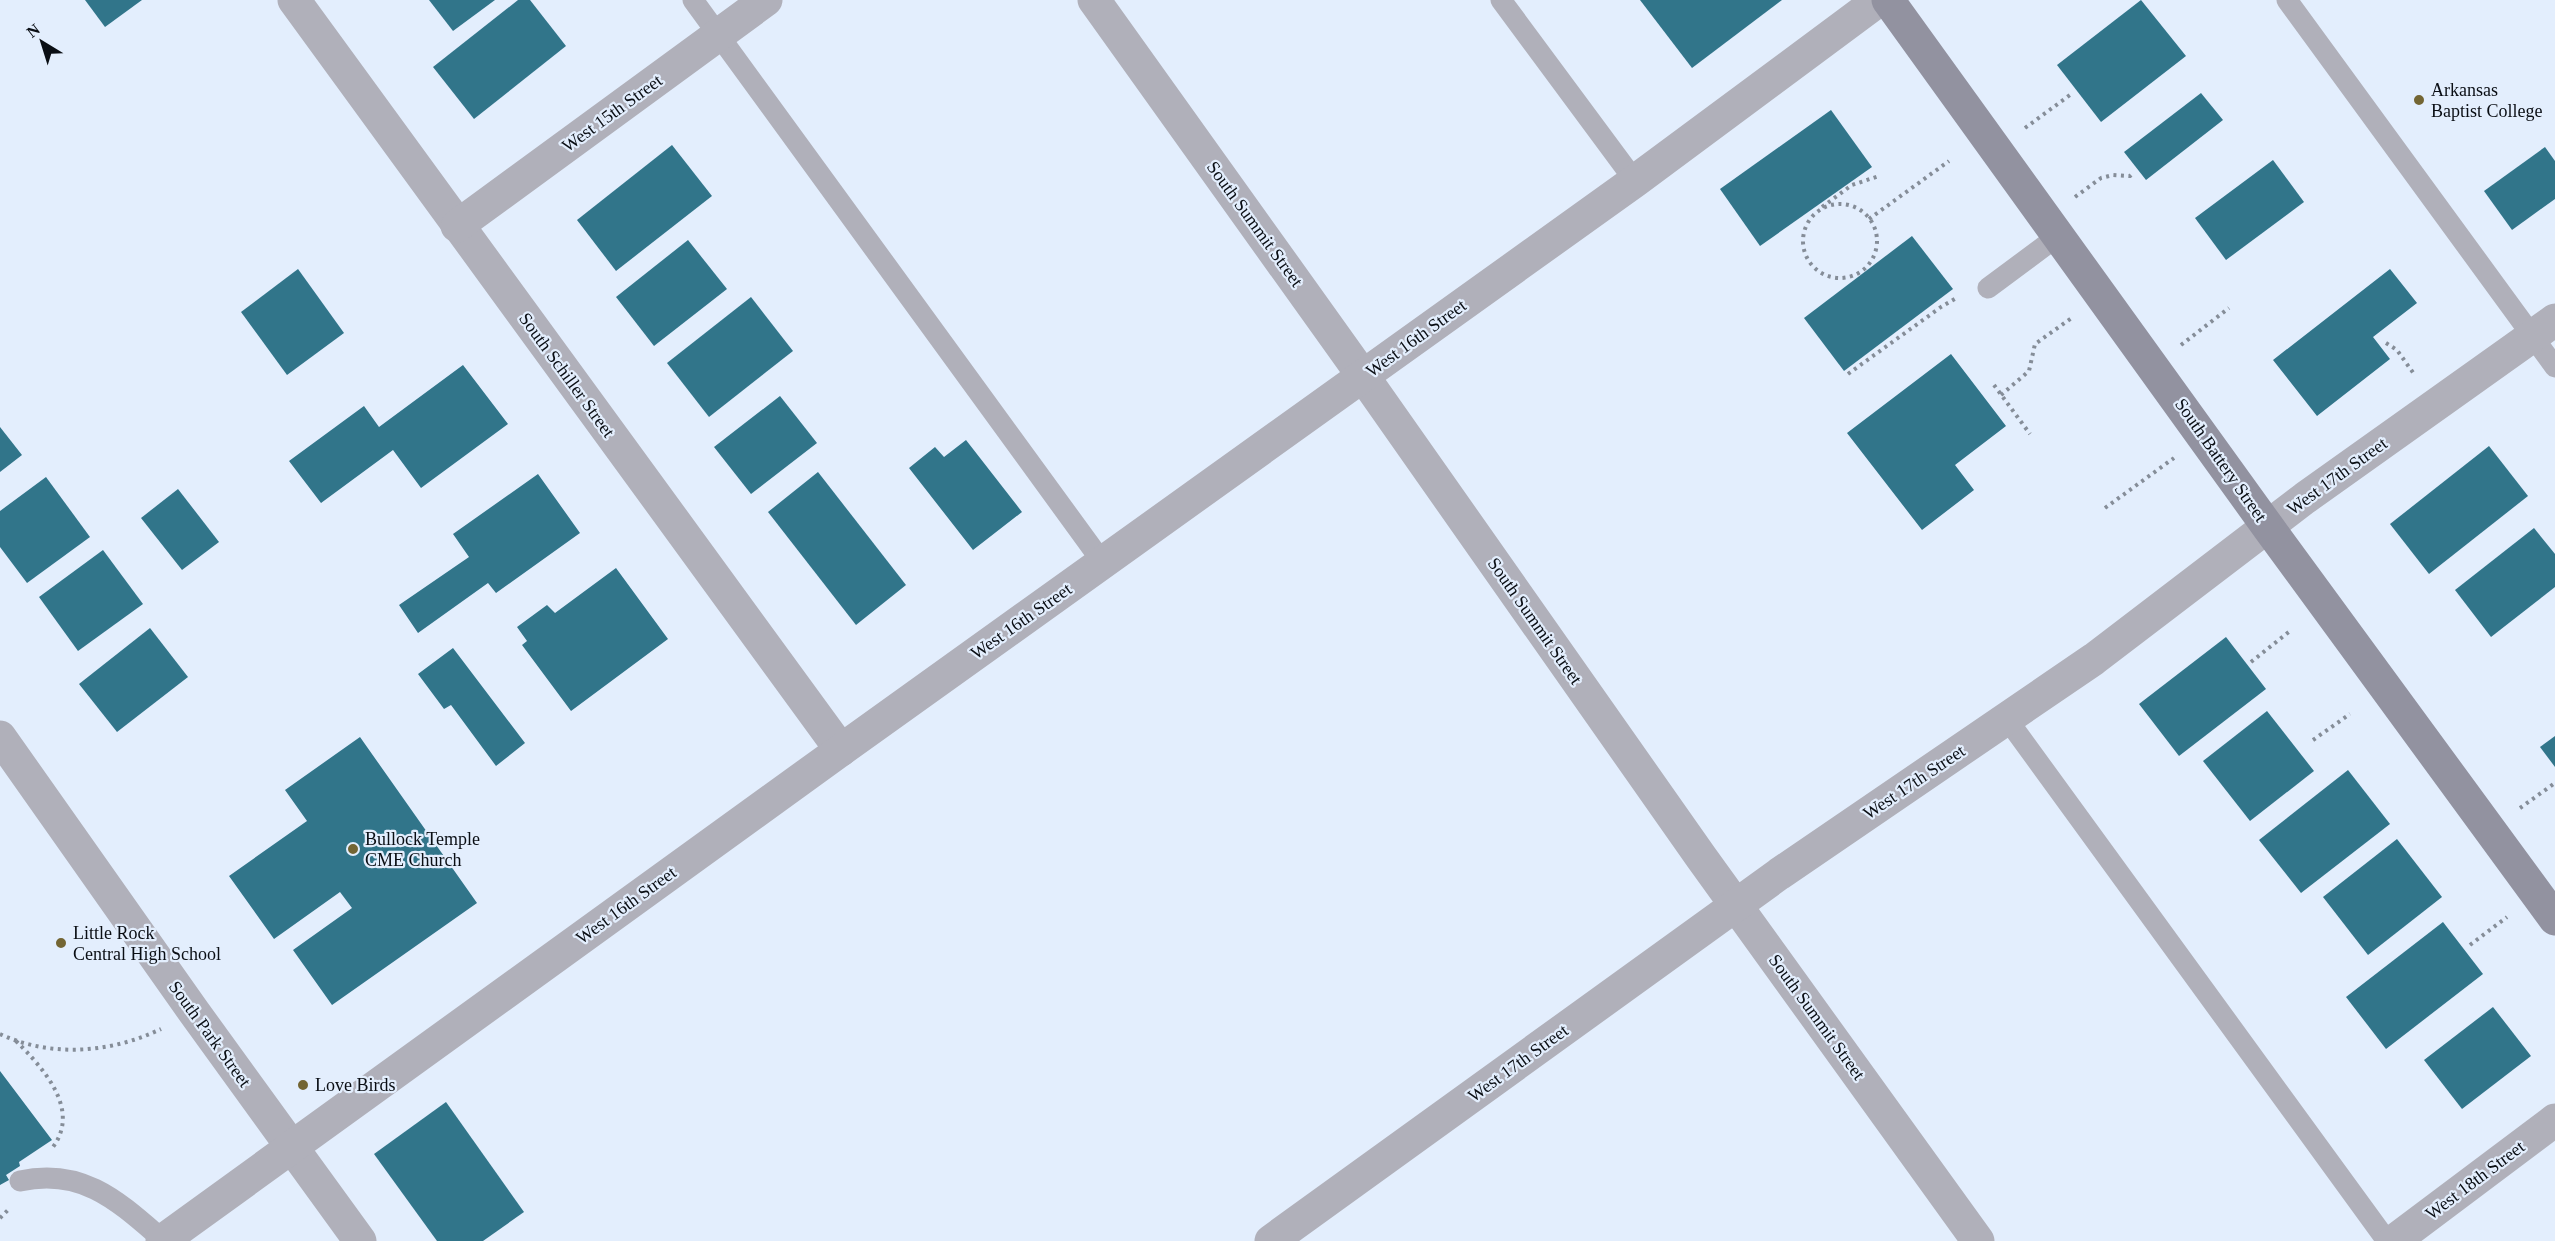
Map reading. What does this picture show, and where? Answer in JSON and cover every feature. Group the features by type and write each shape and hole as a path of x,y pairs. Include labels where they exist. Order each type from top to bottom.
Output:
{"street":[{"name":"South Schiller Street","path":"294,0 841,750"},
{"name":"West 15th Street","path":"458,226 766,0"},
{"name":"South Summit Street","path":"1094,0 1363,376 1736,905 1978,1241"},
{"name":"West 16th Street","path":"163,1240 841,750 1635,181 1880,0"},
{"name":"South Battery Street","path":"1888,0 2268,527 2546,907"},
{"name":"West 17th Street","path":"1271,1241 1736,905 2112,645 2434,405 2544,328"},
{"name":"South Park Street","path":"0,737 194,1012 360,1241"},
{"name":"West 18th Street","path":"2394,1241 2555,1120"}],"lane":[{"path":"693,0 1103,563"},
{"path":"1501,0 1635,181"},
{"path":"2287,0 2544,328 2555,367"},
{"path":"1988,288 2052,227"},
{"path":"2007,719 2387,1241"},
{"path":"28,1180 52,1177 102,1191 163,1240"}],"path":[{"path":"1996,150 2070,95"},
{"path":"1869,219 1948,161"},
{"path":"2052,227 2101,178 2112,175 2130,176 2134,172"},
{"path":"1818,211 1829,205 1841,203 1853,206 1869,219 1876,233 1877,245 1873,257 1856,275 1832,278 1811,266 1802,243 1804,230 1809,219 1818,211 1852,185 1879,176"},
{"path":"1848,374 1941,307 1961,296 1988,288"},
{"path":"2001,395 2029,371 2035,344 2103,296"},
{"path":"2154,366 2229,308"},
{"path":"2386,343 2404,358 2434,405"},
{"path":"1994,386 2030,434"},
{"path":"2105,508 2204,436"},
{"path":"2251,662 2290,631"},
{"path":"2313,740 2350,714"},
{"path":"2490,830 2555,783"},
{"path":"2470,945 2546,907"},
{"path":"0,1034 15,1041 61,1051 103,1048 158,1031 194,1012"},
{"path":"15,1041 45,1074 61,1102 64,1123 55,1145 32,1168 28,1180"}],"building":[{"path":"85,0 142,0 105,27"},
{"path":"429,0 495,0 453,31"},
{"path":"518,0 530,0 566,46 474,119 433,67"},
{"path":"1640,0 1782,0 1692,68"},
{"path":"2141,0 2186,56 2101,122 2057,65"},
{"path":"2201,93 2223,120 2146,180 2124,152"},
{"path":"1831,110 1872,167 1760,246 1720,189"},
{"path":"672,145 712,196 616,271 577,220"},
{"path":"2545,147 2555,161 2555,199 2512,230 2484,191"},
{"path":"2273,160 2304,202 2226,260 2195,218"},
{"path":"1912,236 1953,289 1844,371 1804,318"},
{"path":"688,240 727,289 654,346 616,297"},
{"path":"298,269 344,333 287,375 241,312"},
{"path":"2390,269 2417,303 2373,337 2390,359 2317,416 2273,360"},
{"path":"751,297 793,351 709,417 667,363"},
{"path":"1951,354 2006,426 1955,465 1974,490 1922,530 1847,433"},
{"path":"463,365 508,424 421,488 393,450 321,503 289,461 364,406 379,427"},
{"path":"780,396 817,443 751,494 714,447"},
{"path":"0,427 22,455 0,472"},
{"path":"966,440 1022,512 973,550 909,468 935,447 944,457"},
{"path":"2489,446 2528,496 2429,574 2390,524"},
{"path":"818,472 906,585 856,625 768,512"},
{"path":"538,474 580,533 496,593 488,583 418,633 399,605 469,557 453,534"},
{"path":"46,477 90,537 27,583 0,547 0,511"},
{"path":"178,489 219,542 182,570 141,518"},
{"path":"2534,528 2555,554 2555,587 2491,637 2455,590"},
{"path":"103,550 143,604 78,651 39,597"},
{"path":"616,568 668,639 571,711 522,645 527,641 517,627 547,605 555,613"},
{"path":"150,628 188,677 117,732 79,684"},
{"path":"2226,637 2266,689 2179,756 2139,704"},
{"path":"453,648 525,743 496,766 451,705 444,709 418,674"},
{"path":"2267,711 2314,771 2250,821 2203,761"},
{"path":"2555,736 2555,767 2540,747"},
{"name":"Bullock Temple CME Church","path":"360,737 477,903 332,1005 293,950 352,908 340,892 274,939 229,876 307,821 285,790"},
{"path":"2348,770 2390,824 2301,893 2259,840"},
{"path":"2397,839 2442,897 2368,955 2323,897"},
{"path":"2443,922 2483,974 2386,1049 2346,997"},
{"path":"2493,1007 2531,1056 2462,1109 2424,1060"},
{"path":"0,1071 52,1140 19,1162 20,1166 6,1175 9,1180 0,1185"},
{"path":"446,1102 524,1212 483,1241 437,1241 374,1154"}],"place":[{"name":"Arkansas Baptist College","path":"2419,100"},
{"name":"Bullock Temple CME Church","path":"353,849"},
{"name":"Little Rock Central High School","path":"61,943"},
{"name":"Love Birds","path":"303,1085"}]}
